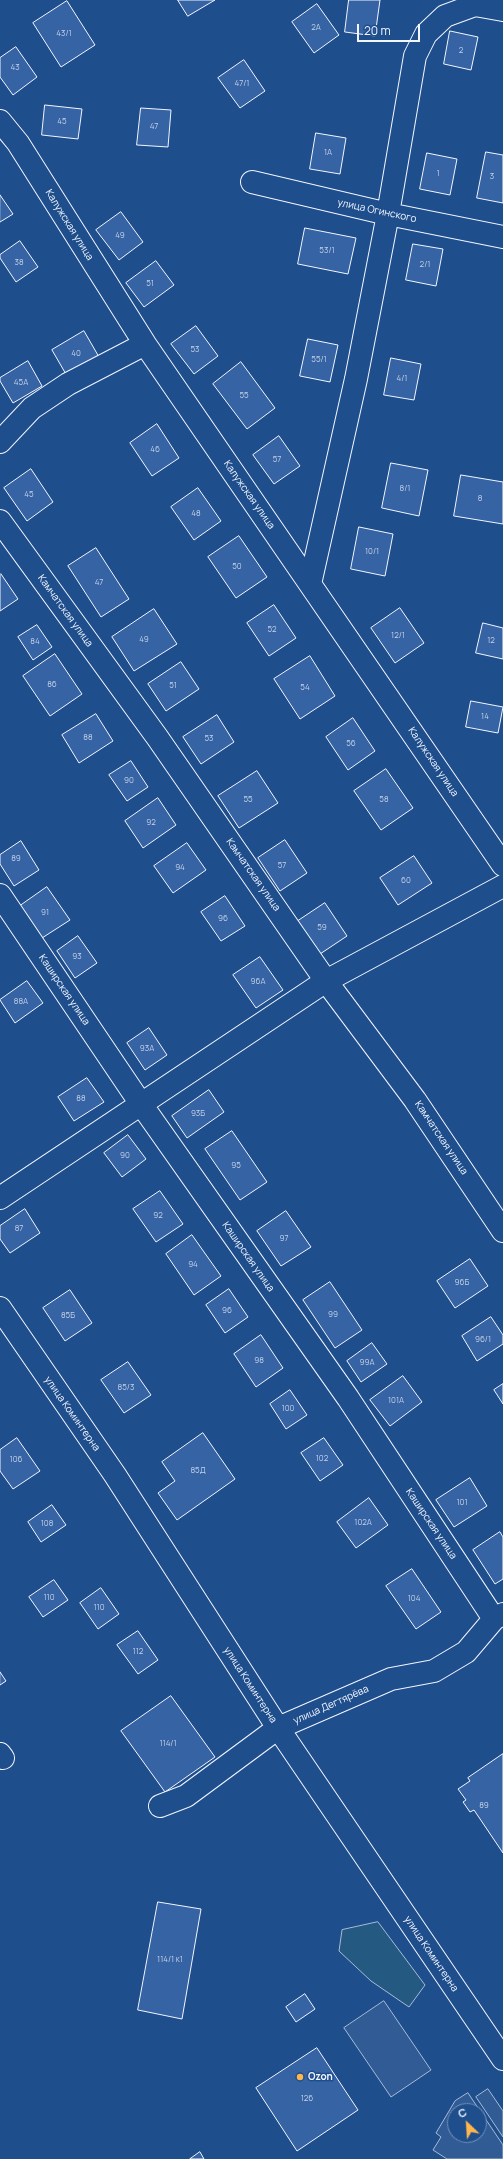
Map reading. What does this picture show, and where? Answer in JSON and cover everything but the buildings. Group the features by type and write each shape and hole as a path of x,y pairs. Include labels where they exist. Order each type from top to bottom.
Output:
{"street":[{"path":"310,584 356,379 388,214 415,56 426,34 445,16 475,5 503,10"},
{"name":"Калужская улица","path":"0,122 18,142 145,344 503,865"},
{"name":"улица Огинского","path":"252,182 388,214 503,237"},
{"path":"0,442 32,408 68,384 145,344"},
{"name":"Камчатская улица","path":"0,521 158,737 326,981 415,1100 503,1231"},
{"path":"0,1198 326,981 503,886"},
{"name":"Каширская улица","path":"0,895 141,1104 348,1398 499,1617"},
{"name":"улица Коминтерна","path":"0,1308 115,1475 278,1728 503,2059"},
{"name":"улица Дегтярёва","path":"160,1806 186,1796 278,1728 391,1679 434,1671 466,1652 499,1617"}],"shaded area":[{"path":"378,1922 425,1985 409,2007 371,1981 339,1951 342,1930"},
{"path":"384,2001 431,2070 391,2097 344,2028"},
{"path":"488,2089 503,2111 503,2137 487,2113 487,2103 480,2103 476,2097"},
{"path":"468,2093 475,2103 454,2103"},
{"path":"447,2114 447,2143 487,2143 487,2121 503,2145 503,2159 447,2159 433,2150 441,2137 436,2133"}],"place":[{"name":"Ozon","path":"300,2077"}]}
